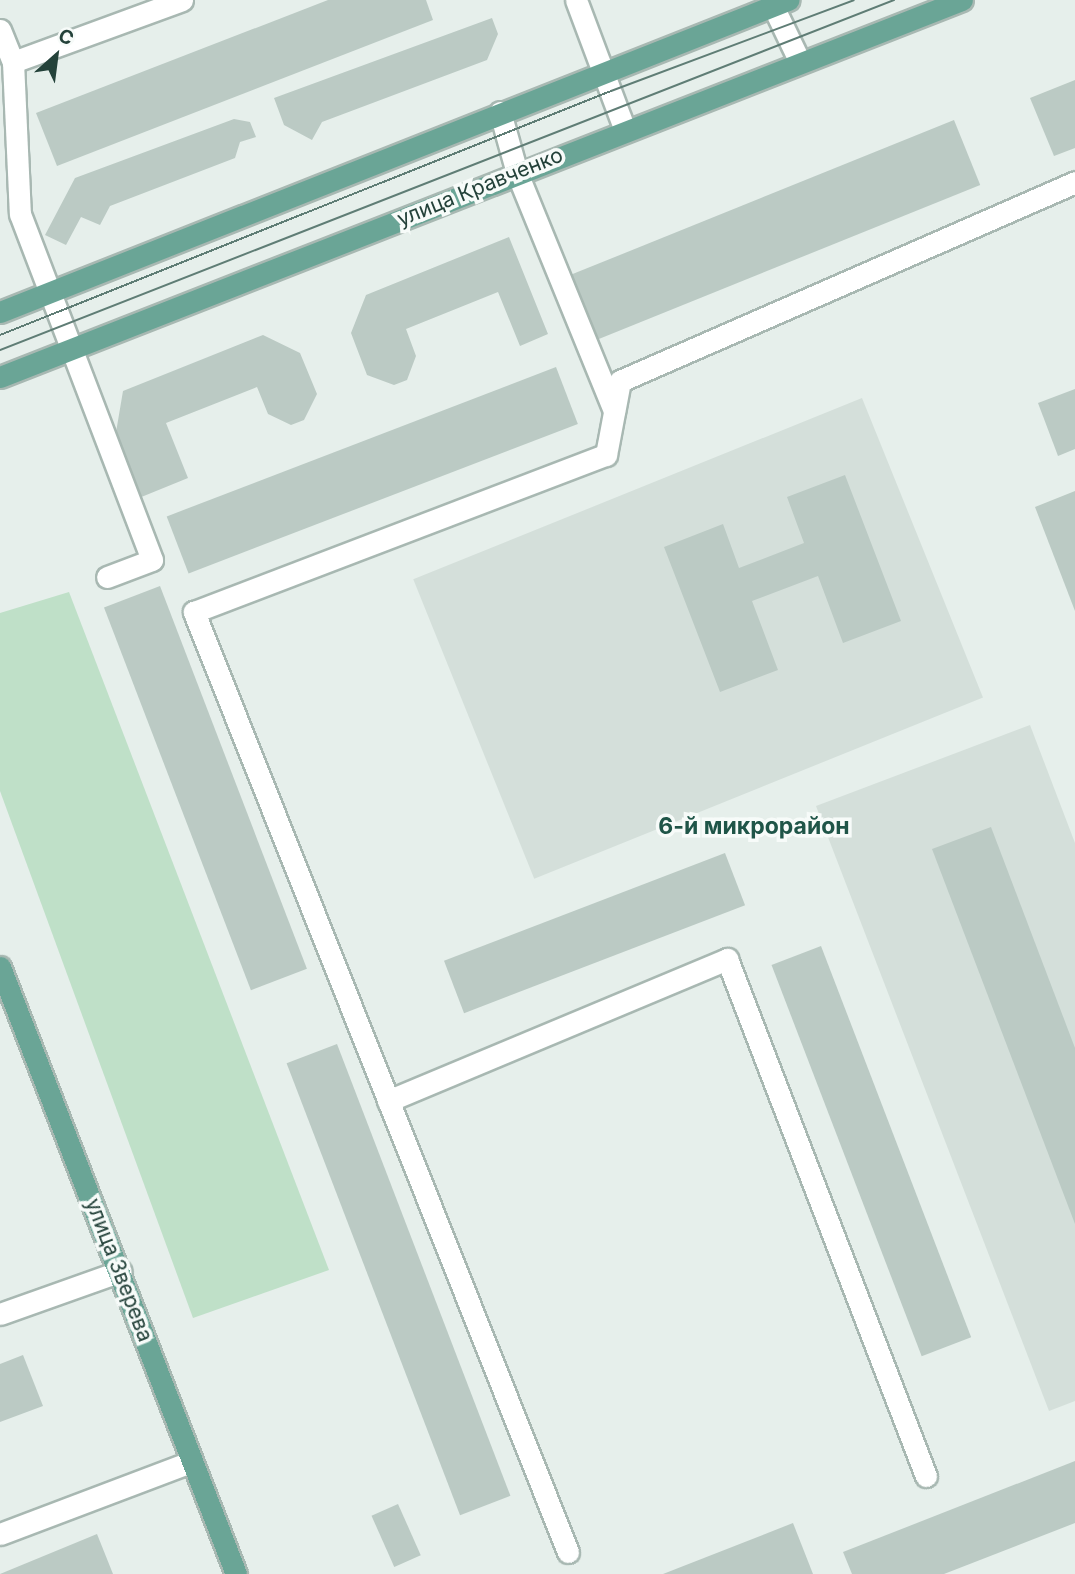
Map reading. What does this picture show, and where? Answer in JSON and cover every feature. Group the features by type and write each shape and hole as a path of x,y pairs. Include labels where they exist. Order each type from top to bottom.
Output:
{"main road":[{"name":"улица Кравченко","path":"0,377 517,173 624,128 962,0"},
{"path":"0,312 603,70 780,3"},
{"name":"улица Зверева","path":"0,967 121,1271 191,1462 236,1574"}],"street":[{"path":"13,62 182,0"},
{"path":"576,0 624,128"},
{"path":"780,3 800,62"},
{"path":"0,30 13,62 17,199 49,293 73,348 152,560 107,577"},
{"path":"500,112 517,173 614,411"},
{"path":"568,1552 194,612 606,455 620,381 1075,182"},
{"path":"388,1101 727,959 926,1476"},
{"path":"0,1314 121,1271"},
{"path":"0,1534 191,1462"}],"shaded area":[{"path":"862,398 983,697 534,879 413,579"},
{"path":"1030,725 1075,843 1075,1401 1049,1411 816,806"}],"green space":[{"path":"69,592 329,1270 193,1318 0,791 0,613"}],"building":[{"path":"328,0 426,0 433,20 57,166 36,113"},
{"path":"492,18 498,34 487,60 322,122 312,140 284,125 274,98"},
{"path":"1075,80 1075,148 1054,156 1030,98"},
{"path":"234,119 250,122 256,137 240,142 235,158 110,206 100,225 81,217 66,245 45,235 75,178"},
{"path":"954,120 980,185 598,339 572,274"},
{"path":"509,237 548,334 520,346 498,292 406,329 416,356 407,380 394,385 367,375 351,333 366,295"},
{"path":"263,335 300,353 317,394 304,420 291,425 268,414 257,387 166,423 188,478 134,500 113,450 123,391"},
{"path":"556,367 578,424 189,573 167,516"},
{"path":"1075,389 1075,449 1058,456 1038,403"},
{"path":"845,475 901,621 843,643 818,576 752,601 778,670 720,692 664,547 723,524 739,568 804,543 787,497"},
{"path":"1075,491 1075,611 1035,507"},
{"path":"160,586 307,969 251,990 104,608"},
{"path":"991,827 1075,1048 1075,1224 932,849"},
{"path":"725,853 745,905 464,1013 444,961"},
{"path":"821,946 971,1337 922,1356 772,965"},
{"path":"337,1044 510,1496 460,1515 287,1063"},
{"path":"23,1355 43,1406 0,1422 0,1364"},
{"path":"1075,1461 1075,1523 944,1574 852,1574 843,1552"},
{"path":"398,1504 421,1555 394,1567 372,1516"},
{"path":"793,1523 813,1574 663,1574"},
{"path":"97,1534 113,1574 0,1574"}],"tram line":[{"path":"0,335 611,91 854,0"},
{"path":"0,350 894,0"}],"district":[{"name":"6-й микрорайон","path":"754,826"}]}
